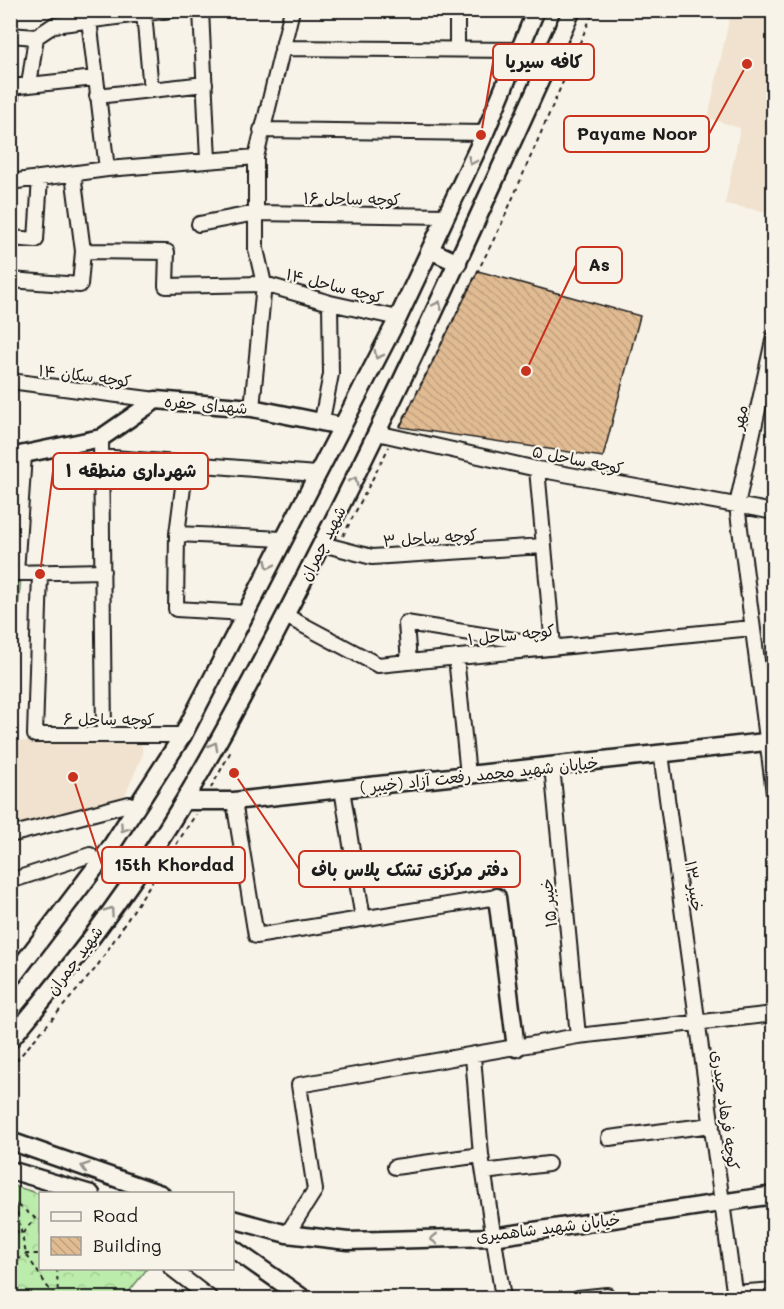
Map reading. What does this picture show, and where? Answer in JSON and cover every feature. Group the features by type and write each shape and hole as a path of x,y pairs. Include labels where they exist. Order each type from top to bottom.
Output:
{"street":[{"path":"54,25 58,10"},
{"path":"10,35 36,37 54,25 171,10"},
{"path":"201,10 208,160"},
{"path":"252,408 264,284 256,249 256,157 292,10"},
{"path":"457,10 457,48"},
{"path":"10,980 108,851 183,735 282,539 398,318 485,133 536,10"},
{"name":"شهید چمران","path":"10,1040 61,980 146,861 184,801 286,616 322,544 365,475 378,434 572,10"},
{"path":"144,13 151,90"},
{"path":"89,20 106,169"},
{"path":"29,85 36,37"},
{"path":"282,48 521,50"},
{"path":"10,106 11,87 95,78"},
{"path":"98,96 205,84"},
{"path":"261,130 368,129 485,133"},
{"path":"10,182 106,169 256,157"},
{"path":"10,280 80,285 82,250 73,174"},
{"path":"10,238 36,240 40,178"},
{"name":"کوچه ساحل ۱۶","path":"199,224 256,213 446,216"},
{"name":"کوچه ساحل ۱۴","path":"82,250 167,252 166,286 264,284 330,303 398,318"},
{"path":"430,250 458,263"},
{"path":"322,420 331,374 330,303"},
{"name":"مهر","path":"774,336 737,505 752,628 770,742 774,793"},
{"name":"کوچه سکان ۱۴","path":"10,381 156,400"},
{"name":"شهدای جفره","path":"17,456 101,438 156,400 252,408 322,420 341,426"},
{"name":"کوچه ساحل ۵","path":"378,434 537,469 774,512"},
{"path":"101,438 104,735"},
{"path":"17,456 13,573 103,571"},
{"path":"101,458 316,474"},
{"path":"186,464 177,534 176,609 245,612"},
{"path":"409,662 406,623 553,646 537,469"},
{"path":"177,534 282,539"},
{"name":"کوچه ساحل ۳","path":"322,544 372,557 543,546"},
{"name":"کوچه ساحل ۶","path":"40,574 35,735 183,735"},
{"name":"کوچه ساحل ۱","path":"286,616 378,665 752,628"},
{"path":"456,657 468,775"},
{"name":"( خیبر) خیابان شهید محمد رفعت آزاد","path":"184,801 234,801 770,742"},
{"name":"خیبر ۱۳","path":"661,754 696,1022"},
{"name":"خیبر ۱۵","path":"552,766 578,1036"},
{"path":"342,789 363,919"},
{"path":"234,801 256,936 497,897 516,1048"},
{"path":"10,835 129,804 137,808"},
{"path":"10,880 90,855"},
{"path":"287,1234 315,1190 298,1085 578,1036 774,1014"},
{"name":"کوچه فرهاد حیدری","path":"696,1022 723,1203 734,1296"},
{"path":"473,1056 481,1155 503,1299"},
{"path":"609,1138 712,1125"},
{"path":"10,1142 154,1192"},
{"path":"395,1167 481,1155"},
{"path":"484,1173 548,1164"},
{"path":"10,1170 84,1192"},
{"name":"خیابان شهید شاهمیری","path":"234,1220 287,1234 348,1241 493,1237 774,1195"},
{"path":"234,1249 303,1299"},
{"path":"172,1270 210,1299"},
{"path":"734,1296 774,1290"},
{"path":"578,1299 607,1295"}],"path":[{"path":"15,1203 26,1254 57,1299"},
{"path":"10,1204 15,1203 35,1218 22,1234"},
{"path":"10,1228 22,1234"},
{"path":"10,1265 26,1254 39,1254"},
{"path":"57,1270 57,1299"}],"shaded area":[{"path":"731,11 773,11 773,213 725,204 740,128 708,118"},
{"path":"13,741 141,742 143,754 123,800 13,826"}],"green space":[{"path":"11,577 21,578 11,675"},
{"path":"11,1185 39,1194 39,1270 146,1270 124,1298 11,1298"}],"building":[{"path":"478,271 640,316 603,457 400,427"}],"place":[{"name":"Payame Noor","path":"747,64"},
{"name":"کافه سیریا","path":"481,135"},
{"name":"As","path":"526,371"},
{"name":"شهرداری منطقه ١","path":"40,574"},
{"name":"دفتر مرکزی تشک پلاس باف","path":"234,773"},
{"name":"15th Khordad","path":"73,777"}]}
